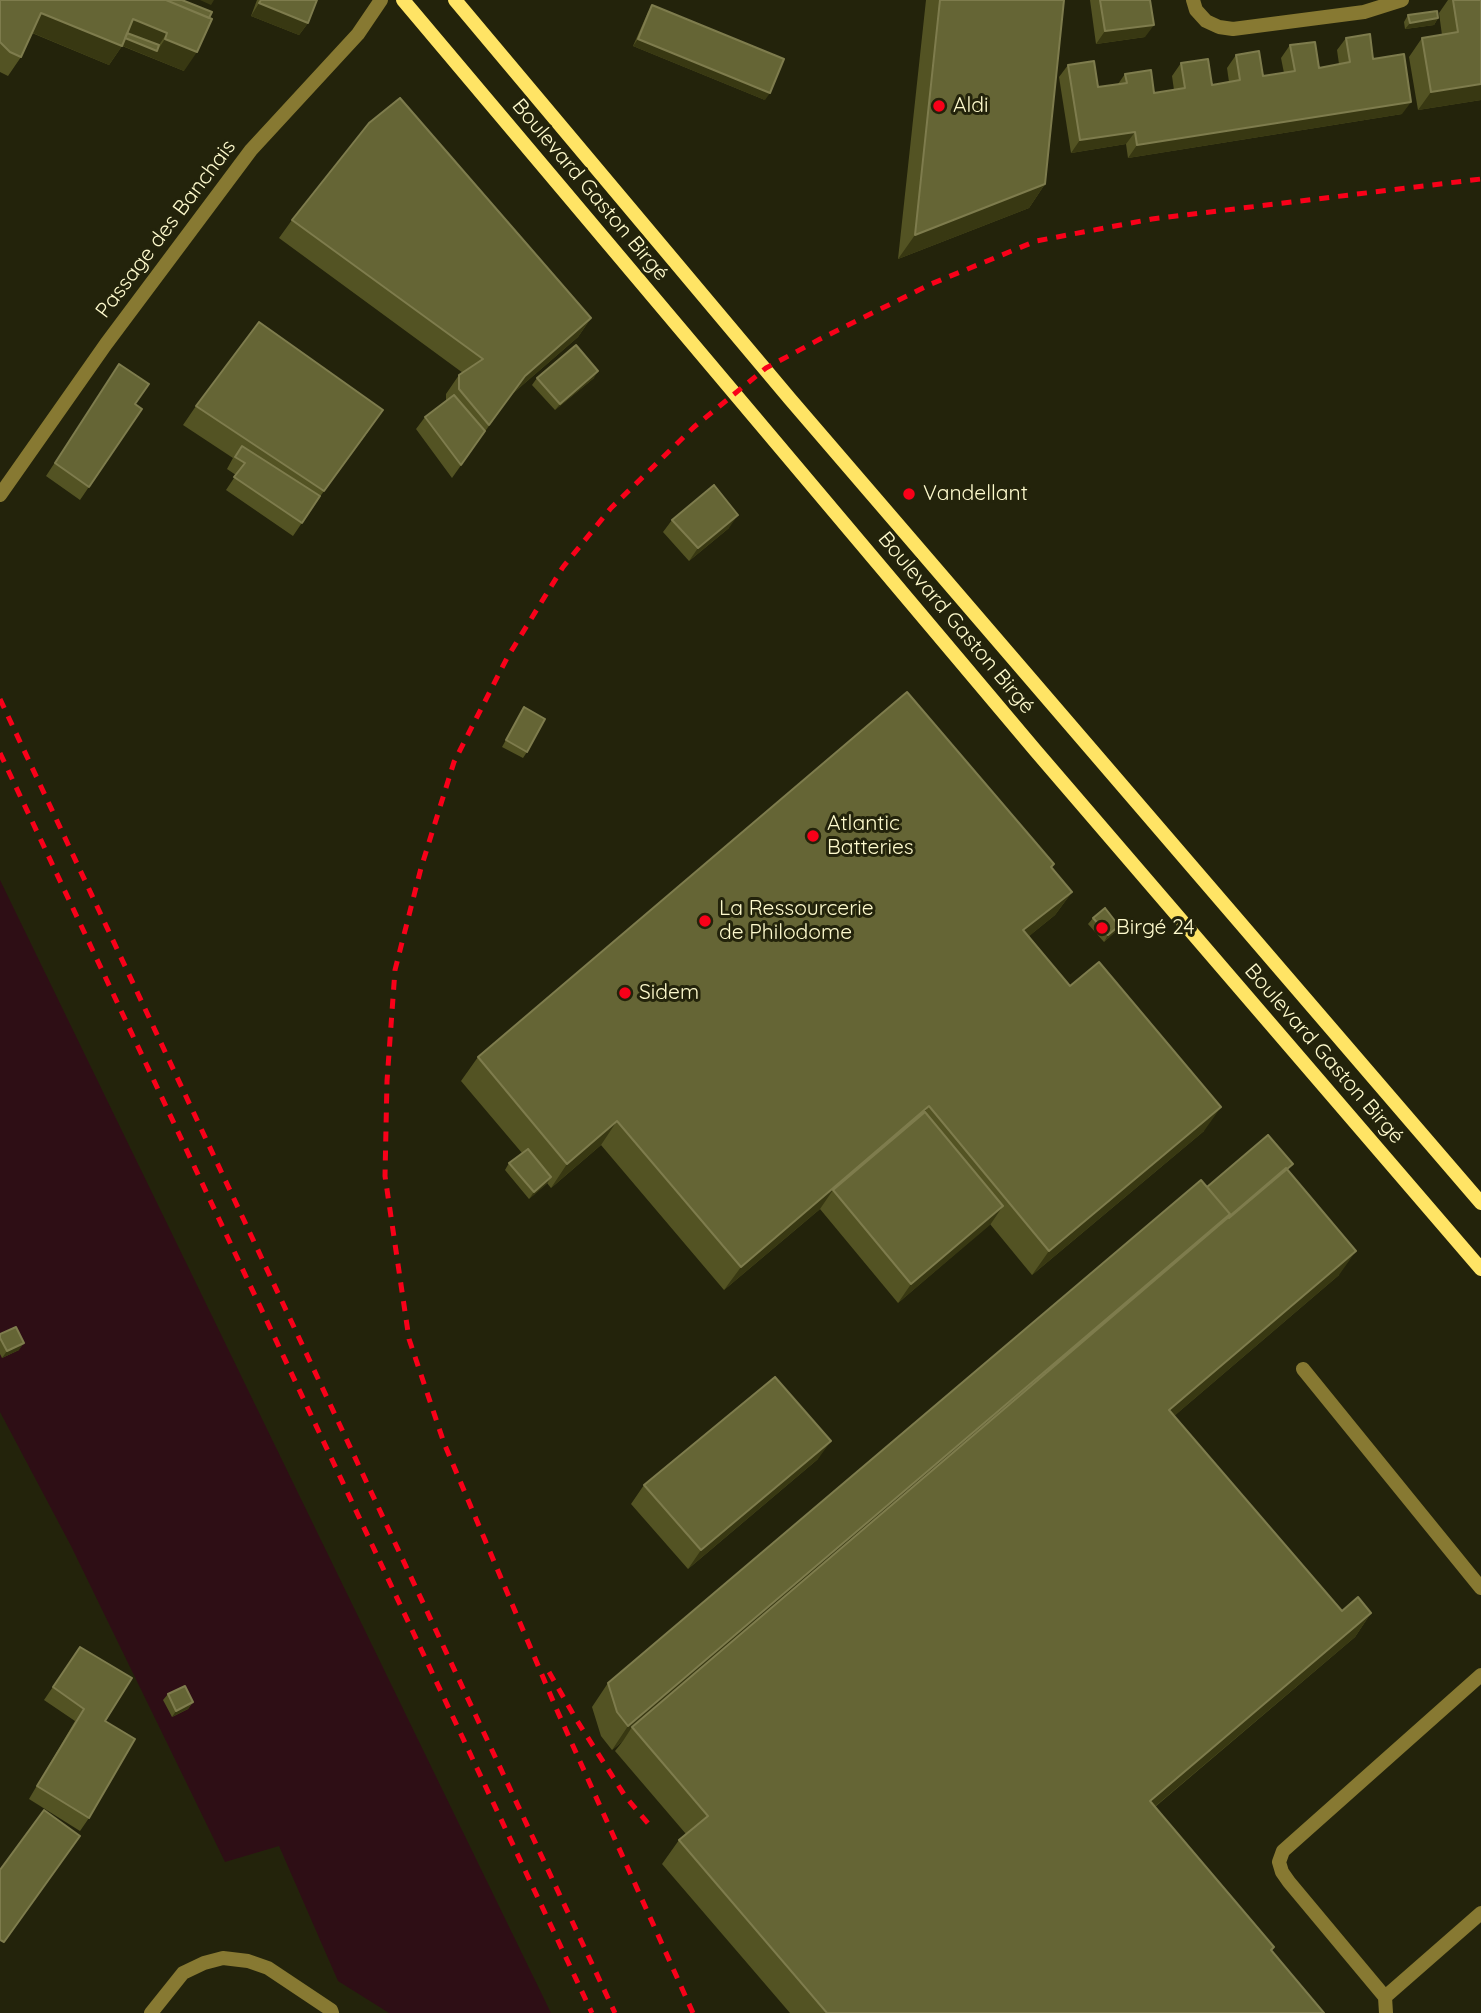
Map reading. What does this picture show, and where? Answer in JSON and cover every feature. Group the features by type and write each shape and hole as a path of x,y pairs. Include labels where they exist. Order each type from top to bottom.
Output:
{"main road":[{"name":"Boulevard Gaston Birgé","path":"403,0 1027,740 1481,1269"},
{"name":"Boulevard Gaston Birgé","path":"456,0 799,409 1481,1203"}],"street":[{"name":"Passage des Banchais","path":"0,495 106,344 251,150 358,34 380,0"},
{"path":"1193,0 1196,10 1206,21 1233,29 1364,12 1402,0"},
{"path":"1303,1370 1481,1588"},
{"path":"1386,2013 1385,1997 1289,1882 1279,1862 1283,1851 1481,1675"},
{"path":"1385,1997 1481,1913"},
{"path":"151,2013 165,1992 183,1973 223,1958 248,1961 268,1968 332,2013"}],"shaded area":[{"path":"0,880 551,2013 389,2013 338,1981 279,1846 225,1862 71,1546 0,1412"}],"building":[{"path":"0,0 166,0 212,19 197,52 165,39 167,33 133,19 122,46 41,13 21,57 10,52 0,42"},
{"path":"166,0 182,0 212,12 209,18"},
{"path":"261,0 317,0 308,23 259,3"},
{"path":"940,0 1064,0 1045,184 915,235"},
{"path":"1100,0 1150,0 1154,25 1105,31"},
{"path":"1453,0 1481,0 1481,84 1431,92 1422,38 1458,32"},
{"path":"652,5 784,59 770,93 638,39"},
{"path":"1437,11 1438,18 1410,23 1408,15"},
{"path":"127,33 159,45 157,51 125,38"},
{"path":"1370,34 1373,59 1404,54 1411,102 1137,145 1135,132 1080,140 1068,65 1094,61 1098,87 1127,83 1125,74 1151,70 1154,93 1185,88 1181,63 1208,59 1212,85 1240,80 1236,55 1259,51 1263,76 1295,71 1290,45 1315,42 1319,68 1350,62 1346,38"},
{"path":"400,98 591,318 525,376 489,425 459,389 459,375 483,359 292,220 369,123"},
{"path":"259,322 383,410 324,491 196,406"},
{"path":"576,345 598,371 560,404 537,378"},
{"path":"119,364 149,384 135,404 142,409 89,487 55,463"},
{"path":"454,395 485,431 461,465 425,417"},
{"path":"242,446 320,496 302,523 234,477 245,463 235,457"},
{"path":"714,485 738,515 698,548 672,520"},
{"path":"907,692 1054,864 1051,867 1072,892 1023,930 1070,986 1099,962 1221,1107 1049,1251 929,1106 741,1267 617,1121 567,1164 478,1057"},
{"path":"524,707 545,719 527,752 506,740"},
{"path":"1105,908 1119,926 1108,935 1093,918"},
{"path":"925,1112 1003,1206 911,1284 833,1190"},
{"path":"1268,1135 1293,1164 1229,1218 1230,1214 1207,1187"},
{"path":"528,1149 551,1177 534,1192 509,1163"},
{"path":"1286,1168 1356,1251 1169,1410 1342,1611 1358,1597 1371,1613 1150,1801 1274,1947 1271,1950 1324,2013 827,2013 679,1840 708,1816 632,1727"},
{"path":"1201,1180 1230,1214 628,1726 617,1712 608,1683"},
{"path":"16,1327 24,1343 7,1351 0,1334"},
{"path":"775,1377 831,1441 701,1550 644,1485"},
{"path":"80,1647 132,1678 105,1721 135,1739 89,1818 37,1786 84,1709 53,1687"},
{"path":"185,1686 193,1702 176,1711 168,1694"},
{"path":"44,1810 80,1836 4,1942 0,1940 0,1870"}],"railway":[{"path":"693,2013 556,1708 444,1443 409,1339 385,1176 387,1081 395,970 421,868 454,762 507,658 563,567 611,508 694,427 766,368 931,284 1036,241 1152,219 1481,179"},
{"path":"0,699 615,2013"},
{"path":"0,753 592,2013"},
{"path":"549,1672 625,1796 651,1827"}],"place":[{"name":"Aldi","path":"939,106"},
{"name":"Vandellant","path":"909,494"},
{"name":"Atlantic Batteries","path":"813,836"},
{"name":"La Ressourcerie de Philodome","path":"705,921"},
{"name":"Birgé 24","path":"1102,928"},
{"name":"Sidem","path":"625,993"}]}
